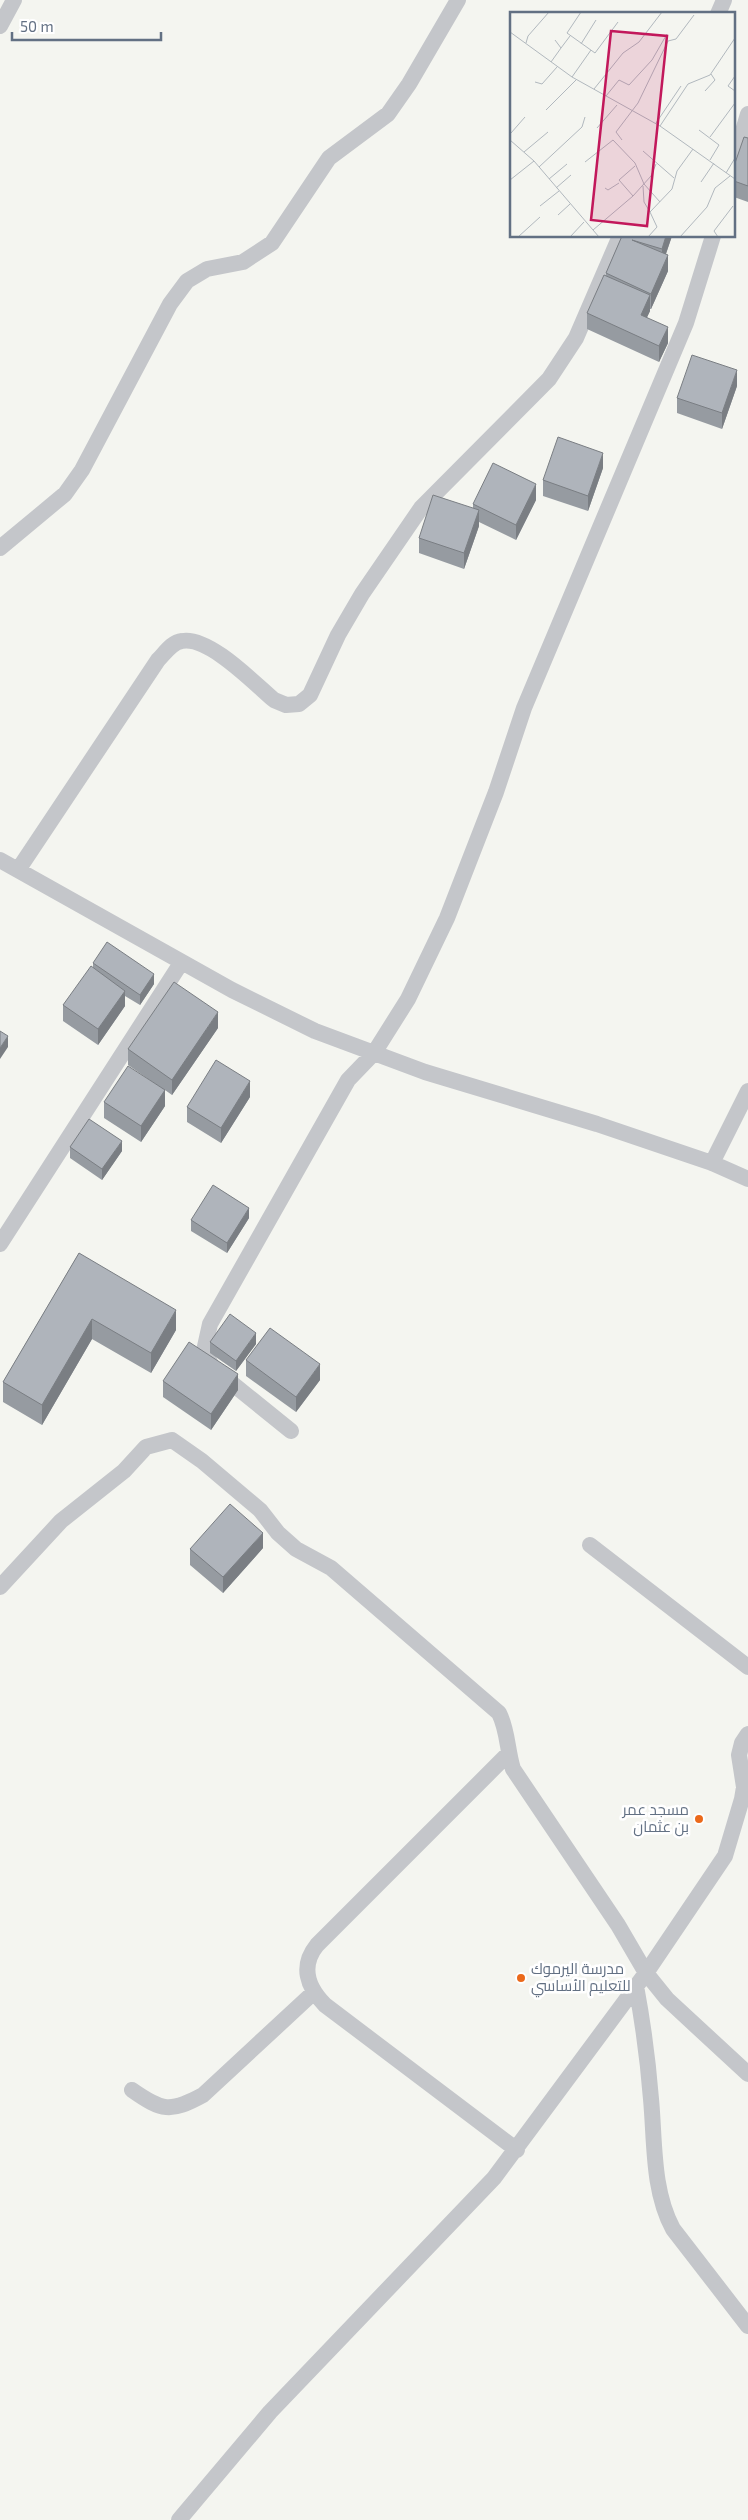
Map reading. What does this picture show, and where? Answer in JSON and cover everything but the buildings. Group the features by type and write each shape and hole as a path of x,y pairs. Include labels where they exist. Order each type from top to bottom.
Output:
{"street":[{"path":"0,26 14,0"},
{"path":"0,548 65,494 76,478 170,304 187,281 207,269 242,262 272,243 330,158 388,114 409,84 458,0"},
{"path":"719,12 724,0"},
{"path":"736,154 748,114"},
{"path":"18,870 158,660 169,647 181,641 197,642 211,649 274,700 286,705 299,704 310,695 338,635 362,594 420,508 549,379 576,338 619,238"},
{"path":"291,1431 213,1368 204,1351 210,1324 348,1080 374,1053 408,999 447,918 496,792 531,690 686,323 713,238"},
{"path":"0,860 182,963 315,1031 425,1072 597,1124 712,1163 748,1179"},
{"path":"0,1244 182,963"},
{"path":"712,1163 748,1091"},
{"path":"0,1587 61,1521 124,1471 146,1447 172,1440 202,1461 260,1510 278,1533 296,1550 331,1568 499,1713 508,1738 508,1754 513,1769 618,1925 641,1979 658,2186 666,2216 672,2229 748,2326"},
{"path":"590,1545 748,1668"},
{"path":"179,2520 270,2412 494,2178 517,2150 641,1979 725,1856 742,1799 744,1787 740,1755 742,1743 748,1734"},
{"path":"508,1754 317,1945 310,1953 307,1964 313,1993 325,2005 517,2150"},
{"path":"641,1979 668,1999 748,2074"},
{"path":"132,2090 156,2106 170,2109 183,2106 203,2095 313,1993"}],"place":[{"name":"مسجد عمر بن عثمان","path":"699,1819"},
{"name":"مدرسة اليرموك للتعليم الأساسي","path":"521,1978"}]}
